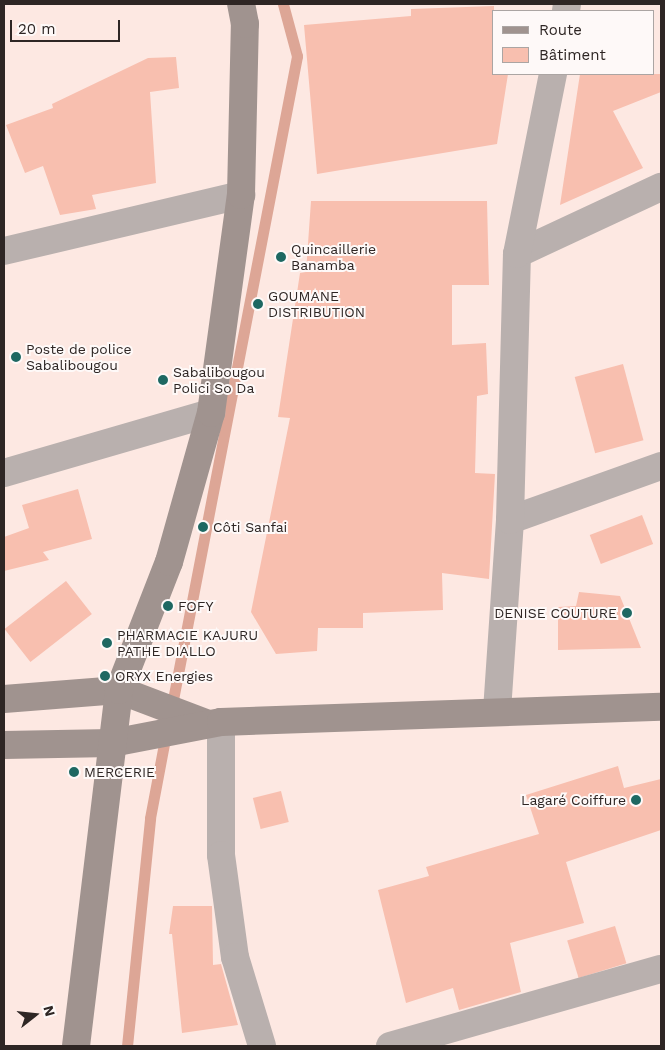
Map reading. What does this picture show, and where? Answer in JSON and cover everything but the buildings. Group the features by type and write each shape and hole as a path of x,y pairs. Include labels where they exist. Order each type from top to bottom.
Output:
{"main road":[{"path":"76,1046 119,690 169,562 211,413 241,195 245,24 242,4"},
{"path":"4,699 119,690 214,722"},
{"path":"4,745 112,743 214,722 497,710 661,707"}],"street":[{"path":"497,710 510,520 517,254 553,75"},
{"path":"517,254 661,187"},
{"path":"4,251 241,195"},
{"path":"4,473 211,413"},
{"path":"510,520 661,466"},
{"path":"214,722 221,855 235,957 262,1046"},
{"path":"390,1046 661,971"}],"waterway":[{"path":"171,710 297,56 283,4"},
{"path":"127,1046 150,818 166,733"}],"place":[{"name":"Quincaillerie Banamba","path":"281,257"},
{"name":"GOUMANE DISTRIBUTION","path":"258,304"},
{"name":"Poste de police Sabalibougou","path":"16,357"},
{"name":"Sabalibougou Polici So Da","path":"163,380"},
{"name":"Côti Sanfai","path":"203,527"},
{"name":"FOFY","path":"168,606"},
{"name":"DENISE COUTURE","path":"627,613"},
{"name":"PHARMACIE KAJURU PATHE DIALLO","path":"107,643"},
{"name":"ORYX Energies","path":"105,676"},
{"name":"MERCERIE","path":"74,772"},
{"name":"Lagaré Coiffure","path":"636,800"}]}
